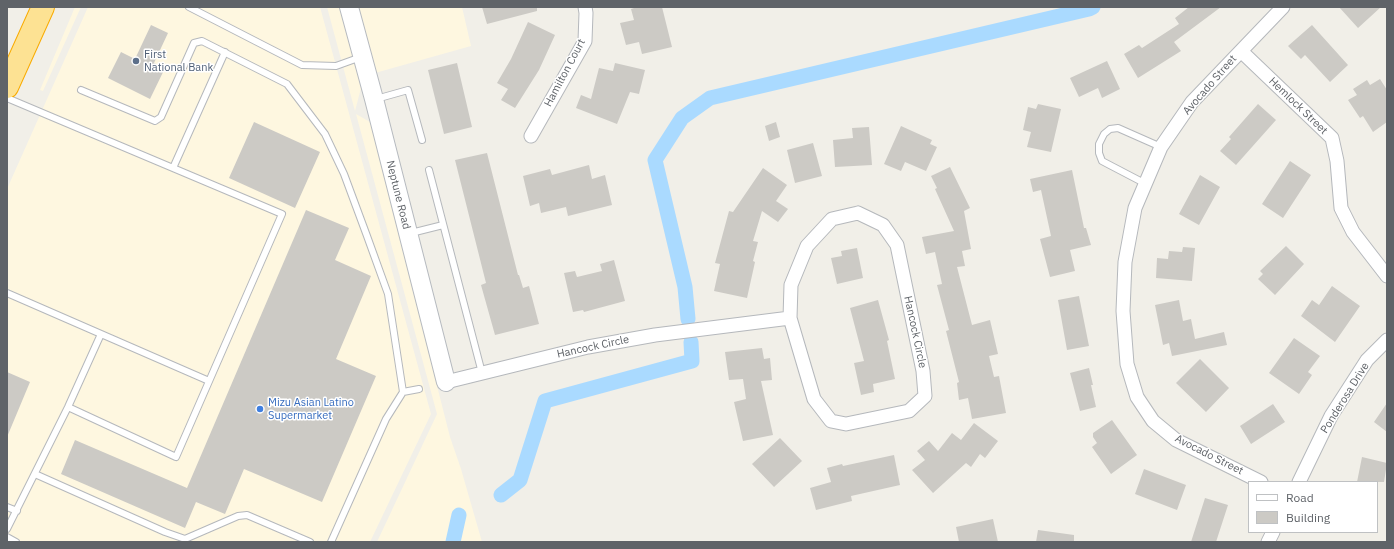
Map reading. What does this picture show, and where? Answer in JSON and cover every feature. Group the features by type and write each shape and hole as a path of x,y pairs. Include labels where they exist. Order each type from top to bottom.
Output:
{"highway":[{"path":"7,87 43,7"}],"main road":[{"name":"Neptune Road","path":"349,7 446,382"}],"street":[{"name":"Hamilton Court","path":"531,136 585,41 585,7"},
{"name":"Avocado Street","path":"1259,481 1176,440 1153,421 1137,397 1127,364 1123,311 1125,262 1135,208 1161,147 1192,102 1283,7"},
{"name":"Hemlock Street","path":"1241,51 1332,138 1337,161 1341,208 1352,232 1387,276"},
{"name":"Hancock Circle","path":"858,213 883,225 897,245 923,371 925,396 909,411 846,424 831,421 814,399 790,318 791,285 807,246 832,219 858,213"},
{"name":"Hancock Circle","path":"446,382 588,347 655,335 790,318"},
{"name":"Ponderosa Drive","path":"1298,481 1331,416 1367,360 1387,340"},
{"path":"1268,542 1272,533"}],"lane":[{"path":"189,7 302,66 336,66 362,56"},
{"path":"81,90 155,120 161,117 194,43 202,41 287,84 325,134 344,174 388,294 403,392 386,419 331,542"},
{"path":"173,168 225,52"},
{"path":"374,99 408,90 422,140"},
{"path":"7,98 282,214 176,457 68,408"},
{"path":"1146,184 1102,161 1099,153 1099,144 1104,134 1110,129 1118,128 1161,147"},
{"path":"429,170 482,373"},
{"path":"407,234 443,225"},
{"path":"7,293 209,381"},
{"path":"7,530 68,408 101,334"},
{"path":"403,392 419,389"},
{"path":"35,474 165,532 185,539 238,516 247,515 310,542"},
{"path":"7,507 17,511"},
{"path":"7,537 16,542"}],"shaded area":[{"path":"75,7 81,7 43,91 40,90"},
{"path":"88,7 320,7 431,414 370,542 7,542 7,189"},
{"path":"327,7 341,7 361,88 355,111"},
{"path":"357,7 462,7 471,46 375,73"},
{"path":"356,114 370,122 450,437 482,542 377,542 437,414"}],"building":[{"path":"482,7 537,7 537,11 487,24"},
{"path":"637,7 662,7 672,47 642,54 639,42 626,45 620,23 634,20 631,9"},
{"path":"1189,7 1221,7 1174,42 1181,51 1138,78 1124,54 1139,45 1142,48 1179,24 1175,18"},
{"path":"1339,7 1381,7 1358,28"},
{"path":"528,22 555,35 539,70 515,108 501,100 508,89 497,83 511,59"},
{"name":"First National Bank","path":"151,25 168,33 154,63 165,68 150,99 108,78 121,52 135,59"},
{"path":"1312,25 1348,65 1330,82 1305,55 1301,59 1288,46"},
{"path":"1107,61 1120,89 1102,98 1098,88 1079,97 1070,78"},
{"path":"457,63 472,127 444,134 428,70"},
{"path":"615,63 645,70 639,94 630,92 617,124 576,108 581,95 591,99 599,68 613,71"},
{"path":"1380,79 1387,90 1387,122 1373,132 1363,116 1360,118 1348,100 1357,95 1353,89 1367,80 1370,85"},
{"path":"1038,104 1061,109 1051,152 1027,147 1031,132 1023,130 1028,107 1036,109"},
{"path":"1258,104 1276,120 1236,165 1220,151 1231,139 1229,137"},
{"path":"254,122 320,152 295,208 229,178"},
{"path":"776,122 780,137 769,141 765,126"},
{"path":"901,126 932,140 930,144 937,147 926,171 905,162 901,171 884,164"},
{"path":"869,127 872,165 835,167 833,140 853,138 852,128"},
{"path":"813,143 822,176 795,183 787,150"},
{"path":"487,153 518,275 523,288 529,286 539,324 495,335 481,285 486,283 455,160"},
{"path":"1290,161 1311,175 1283,218 1262,204"},
{"path":"589,165 592,179 605,175 612,205 568,216 566,207 541,213 539,203 530,206 523,176 550,169 552,175"},
{"path":"950,167 970,208 964,211 971,249 962,251 965,266 957,267 972,325 990,320 998,354 989,356 994,377 999,376 1006,413 972,419 968,398 959,400 957,383 959,382 946,331 949,330 937,285 942,284 935,252 926,254 922,237 954,231 935,189 937,188 931,176"},
{"path":"763,168 787,185 776,201 788,209 778,222 762,211 753,241 758,242 753,261 755,262 747,298 714,291 720,264 715,263 729,211 733,212"},
{"path":"1072,170 1084,228 1086,228 1091,245 1070,250 1075,271 1050,277 1040,239 1051,236 1041,190 1033,192 1030,179"},
{"path":"1200,175 1220,187 1199,225 1179,214"},
{"path":"306,210 349,228 335,260 371,276 336,359 376,376 322,502 244,469 225,514 196,502 185,528 61,474 75,440 187,488"},
{"path":"1286,246 1304,264 1275,295 1258,279 1263,274 1260,271"},
{"path":"1183,247 1195,248 1192,281 1156,278 1157,258 1168,259 1169,251 1182,252"},
{"path":"857,248 863,278 837,284 831,258 842,256 841,251"},
{"path":"614,260 625,301 584,312 583,310 573,312 564,273 575,271 577,277 602,271 600,264"},
{"path":"1332,286 1360,306 1335,342 1301,316 1312,300 1319,305"},
{"path":"1079,296 1089,346 1067,350 1058,300"},
{"path":"878,300 889,340 887,341 895,379 873,384 874,392 861,395 854,363 864,361 850,308"},
{"path":"1179,300 1183,321 1191,319 1195,339 1224,332 1227,345 1172,356 1169,343 1163,345 1155,305"},
{"path":"1294,338 1320,356 1308,372 1312,375 1299,394 1269,373"},
{"path":"762,348 764,359 770,358 772,380 761,381 773,435 743,441 734,402 746,399 743,379 729,380 725,352"},
{"path":"1200,359 1229,388 1206,412 1176,383"},
{"path":"1089,368 1096,407 1080,411 1070,373"},
{"path":"7,372 30,382 7,437"},
{"path":"1387,403 1387,432 1374,422"},
{"path":"1273,404 1285,422 1251,444 1240,426"},
{"path":"1112,420 1137,455 1111,474 1092,447 1097,443 1093,437 1093,433"},
{"path":"974,423 998,441 985,458 980,454 971,467 966,463 933,493 912,470 925,460 917,451 929,441 938,451 952,433 961,440"},
{"path":"780,438 802,461 774,487 752,464"},
{"path":"894,455 900,485 851,496 852,501 816,510 810,488 831,482 827,468"},
{"path":"1362,457 1387,463 1384,482 1357,481"},
{"path":"1144,469 1186,485 1177,510 1135,494"},
{"path":"1205,498 1228,505 1216,542 1191,542"},
{"path":"993,519 998,542 959,542 956,527"},
{"path":"1038,530 1074,535 1074,542 1036,542"}],"waterway":[{"path":"688,319 685,287 655,160 682,118 710,98 1093,7"},
{"path":"501,495 520,480 545,401 692,361 691,342"},
{"path":"453,542 459,515"}],"place":[{"name":"First National Bank","path":"136,61"},
{"name":"Mizu Asian Latino Supermarket","path":"260,409"}]}
